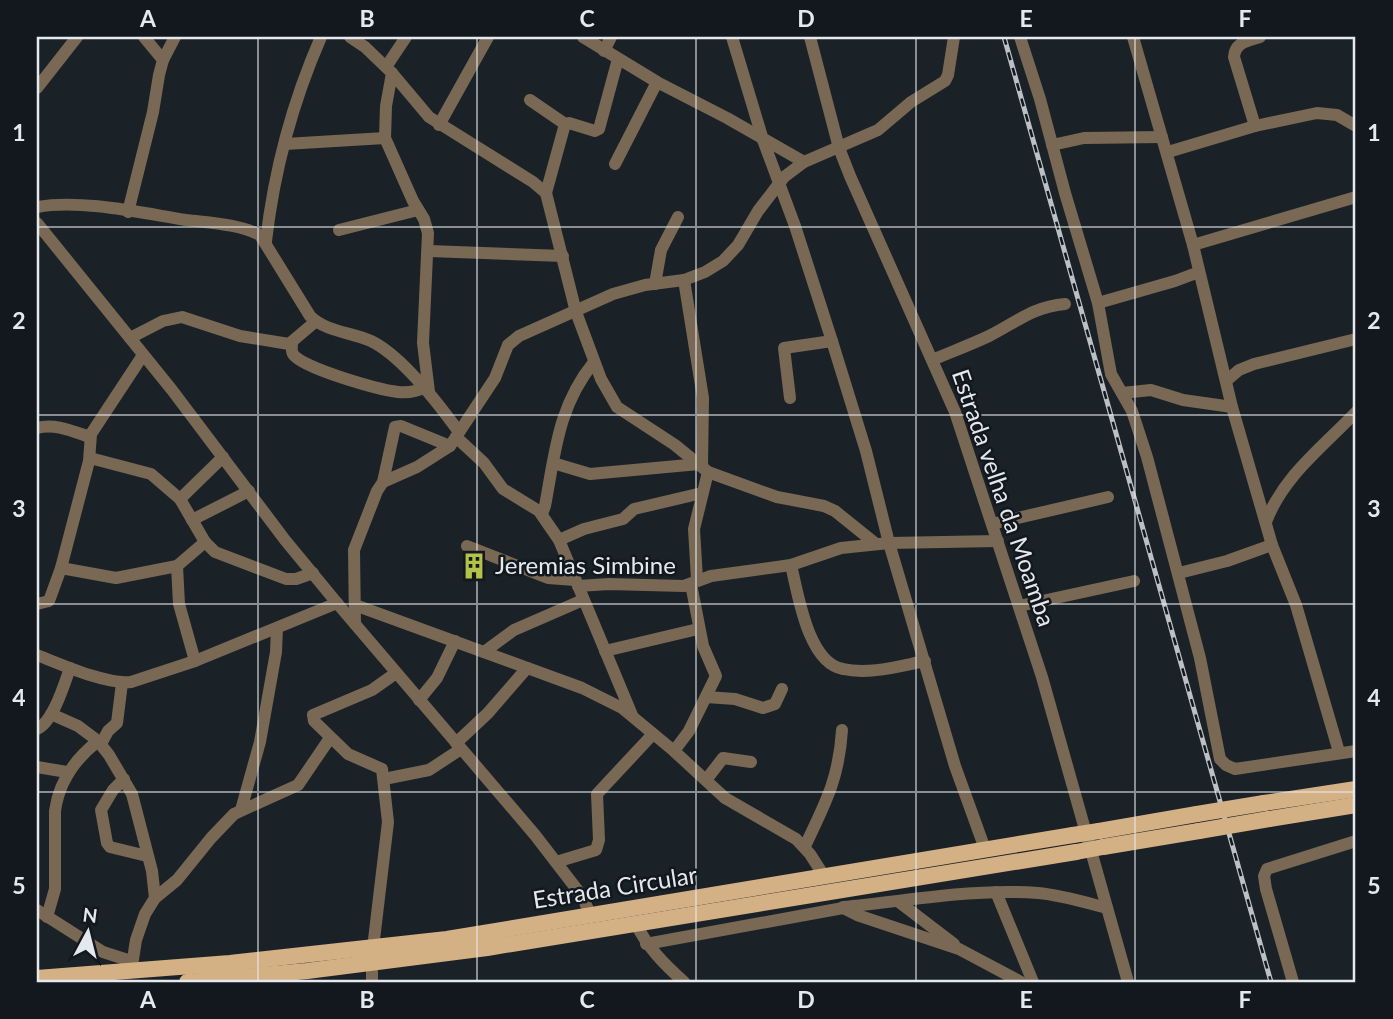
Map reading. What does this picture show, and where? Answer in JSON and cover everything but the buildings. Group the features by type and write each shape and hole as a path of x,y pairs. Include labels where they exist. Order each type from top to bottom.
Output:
{"main road":[{"path":"1198,823 1266,811 1356,789"},
{"path":"1266,811 1356,805"},
{"name":"Estrada Circular","path":"187,982 373,956 591,916 1073,835 1198,823"},
{"name":"Estrada Circular","path":"37,978 131,966 373,956 487,948 1076,852 1198,823"}],"street":[{"path":"37,88 77,37"},
{"path":"144,37 163,60"},
{"path":"128,212 163,60 175,37"},
{"path":"266,241 272,193 285,144 307,69 321,37"},
{"path":"350,37 389,70 421,109 439,125 533,182 547,194"},
{"path":"406,37 389,70 385,138 427,225 429,251 423,343 427,389"},
{"path":"439,125 488,37"},
{"path":"583,37 657,82 804,162"},
{"path":"604,51 611,37"},
{"path":"732,37 763,141 779,181 866,451 882,543 925,661 956,766 985,849"},
{"name":"Estrada velha da Moamba","path":"810,37 839,148 862,208 955,412 1042,677 1128,982"},
{"path":"383,482 417,467 455,438 495,377 508,345 519,336 625,290 684,280 723,261 738,245 779,181 804,162 878,130 911,102 944,81 948,75 954,37"},
{"path":"1020,37 1098,303 1111,374 1139,429 1179,573 1220,759 1235,769 1356,751"},
{"path":"1133,37 1193,245 1232,407 1272,545 1296,605 1339,752"},
{"path":"1255,126 1234,57 1238,45 1260,37"},
{"path":"530,100 565,124 595,131 599,129 618,59"},
{"path":"615,164 657,82"},
{"path":"1168,152 1255,126 1328,113 1356,126"},
{"path":"565,124 547,194 576,312 594,362 617,407 659,433 703,467 777,497 824,506 882,543"},
{"path":"1052,145 1084,138 1162,136"},
{"path":"285,144 385,138"},
{"path":"1193,245 1356,197"},
{"path":"37,207 63,204 128,212 241,229 260,235 266,241 301,305 315,322 378,345 427,389 455,438 484,463 503,489 542,514 559,540 632,715"},
{"path":"339,230 418,210"},
{"path":"655,284 662,250 678,217"},
{"path":"39,228 130,338 337,603 556,862 584,898 591,916"},
{"path":"429,251 563,256"},
{"path":"1098,303 1199,272"},
{"path":"674,751 690,732 716,676 698,629 694,582 694,529 702,493 703,398 684,280"},
{"path":"932,360 989,335 1024,315 1045,307 1065,304"},
{"path":"130,338 163,321 182,317 240,336 292,343"},
{"path":"292,343 315,322"},
{"path":"1226,381 1239,370 1254,364 1356,339"},
{"path":"790,398 784,348 832,341"},
{"path":"292,343 293,355 321,370 398,392 427,389"},
{"path":"37,604 50,600 61,568 90,458 90,437 143,355"},
{"path":"542,514 569,399 594,362"},
{"path":"1122,393 1151,390 1184,400 1232,407"},
{"path":"1266,522 1274,504 1298,469 1356,412"},
{"path":"37,428 60,427 90,437"},
{"path":"355,624 354,550 383,482 395,427 455,438"},
{"path":"180,499 223,457"},
{"path":"90,458 151,474 180,499 205,542 222,555 286,579 296,579 313,573"},
{"path":"553,463 590,474 703,467"},
{"path":"192,520 249,491"},
{"path":"559,540 584,529 623,520 634,509 702,493"},
{"path":"992,524 1108,497"},
{"path":"467,546 548,578 577,583 665,587 791,565 833,550 882,543 998,541"},
{"path":"61,568 116,579 177,566 205,542"},
{"path":"1179,573 1227,561 1272,545"},
{"path":"791,565 803,619 815,646 835,667 851,670 883,669 925,661"},
{"path":"177,566 181,611 195,661"},
{"path":"1019,606 1133,582"},
{"path":"484,652 514,630 583,600"},
{"path":"37,655 122,683 131,682 195,661 337,603"},
{"path":"355,606 582,688 622,708 725,798 776,826 805,846 824,876"},
{"path":"241,810 260,743 276,652 277,628"},
{"path":"605,651 698,629"},
{"path":"419,700 437,678 456,641"},
{"path":"37,729 45,724 51,714 70,668"},
{"path":"383,779 429,770 458,746 527,668"},
{"path":"372,982 388,822 381,767 348,754 314,721 313,715 372,690 396,673"},
{"path":"122,683 117,723 100,743 67,772 56,804 55,889 42,913 103,952 131,966 145,914 155,898 177,880 220,828 241,810 298,785 330,738"},
{"path":"706,697 735,699 763,708 775,704 782,689"},
{"path":"51,714 78,726 100,743 124,779 135,803 155,883 155,898"},
{"path":"805,846 833,786 839,765 842,730"},
{"path":"556,862 596,850 599,840 597,794 653,734"},
{"path":"706,780 723,758 751,762"},
{"path":"37,767 67,772"},
{"path":"124,779 113,790 101,810 107,843 110,847 147,856"},
{"path":"1293,982 1266,889 1264,876 1267,869 1356,841"},
{"path":"996,892 1034,982"},
{"path":"646,944 843,908 996,892 1052,895 1107,908"},
{"path":"899,902 959,949 1021,982"},
{"path":"843,908 959,949"},
{"path":"636,924 646,944 684,982"},
{"path":"991,981 999,971"}],"railway":[{"path":"1004,37 1271,982"}],"place":[{"name":"Jeremias Simbine","path":"474,566"}]}
